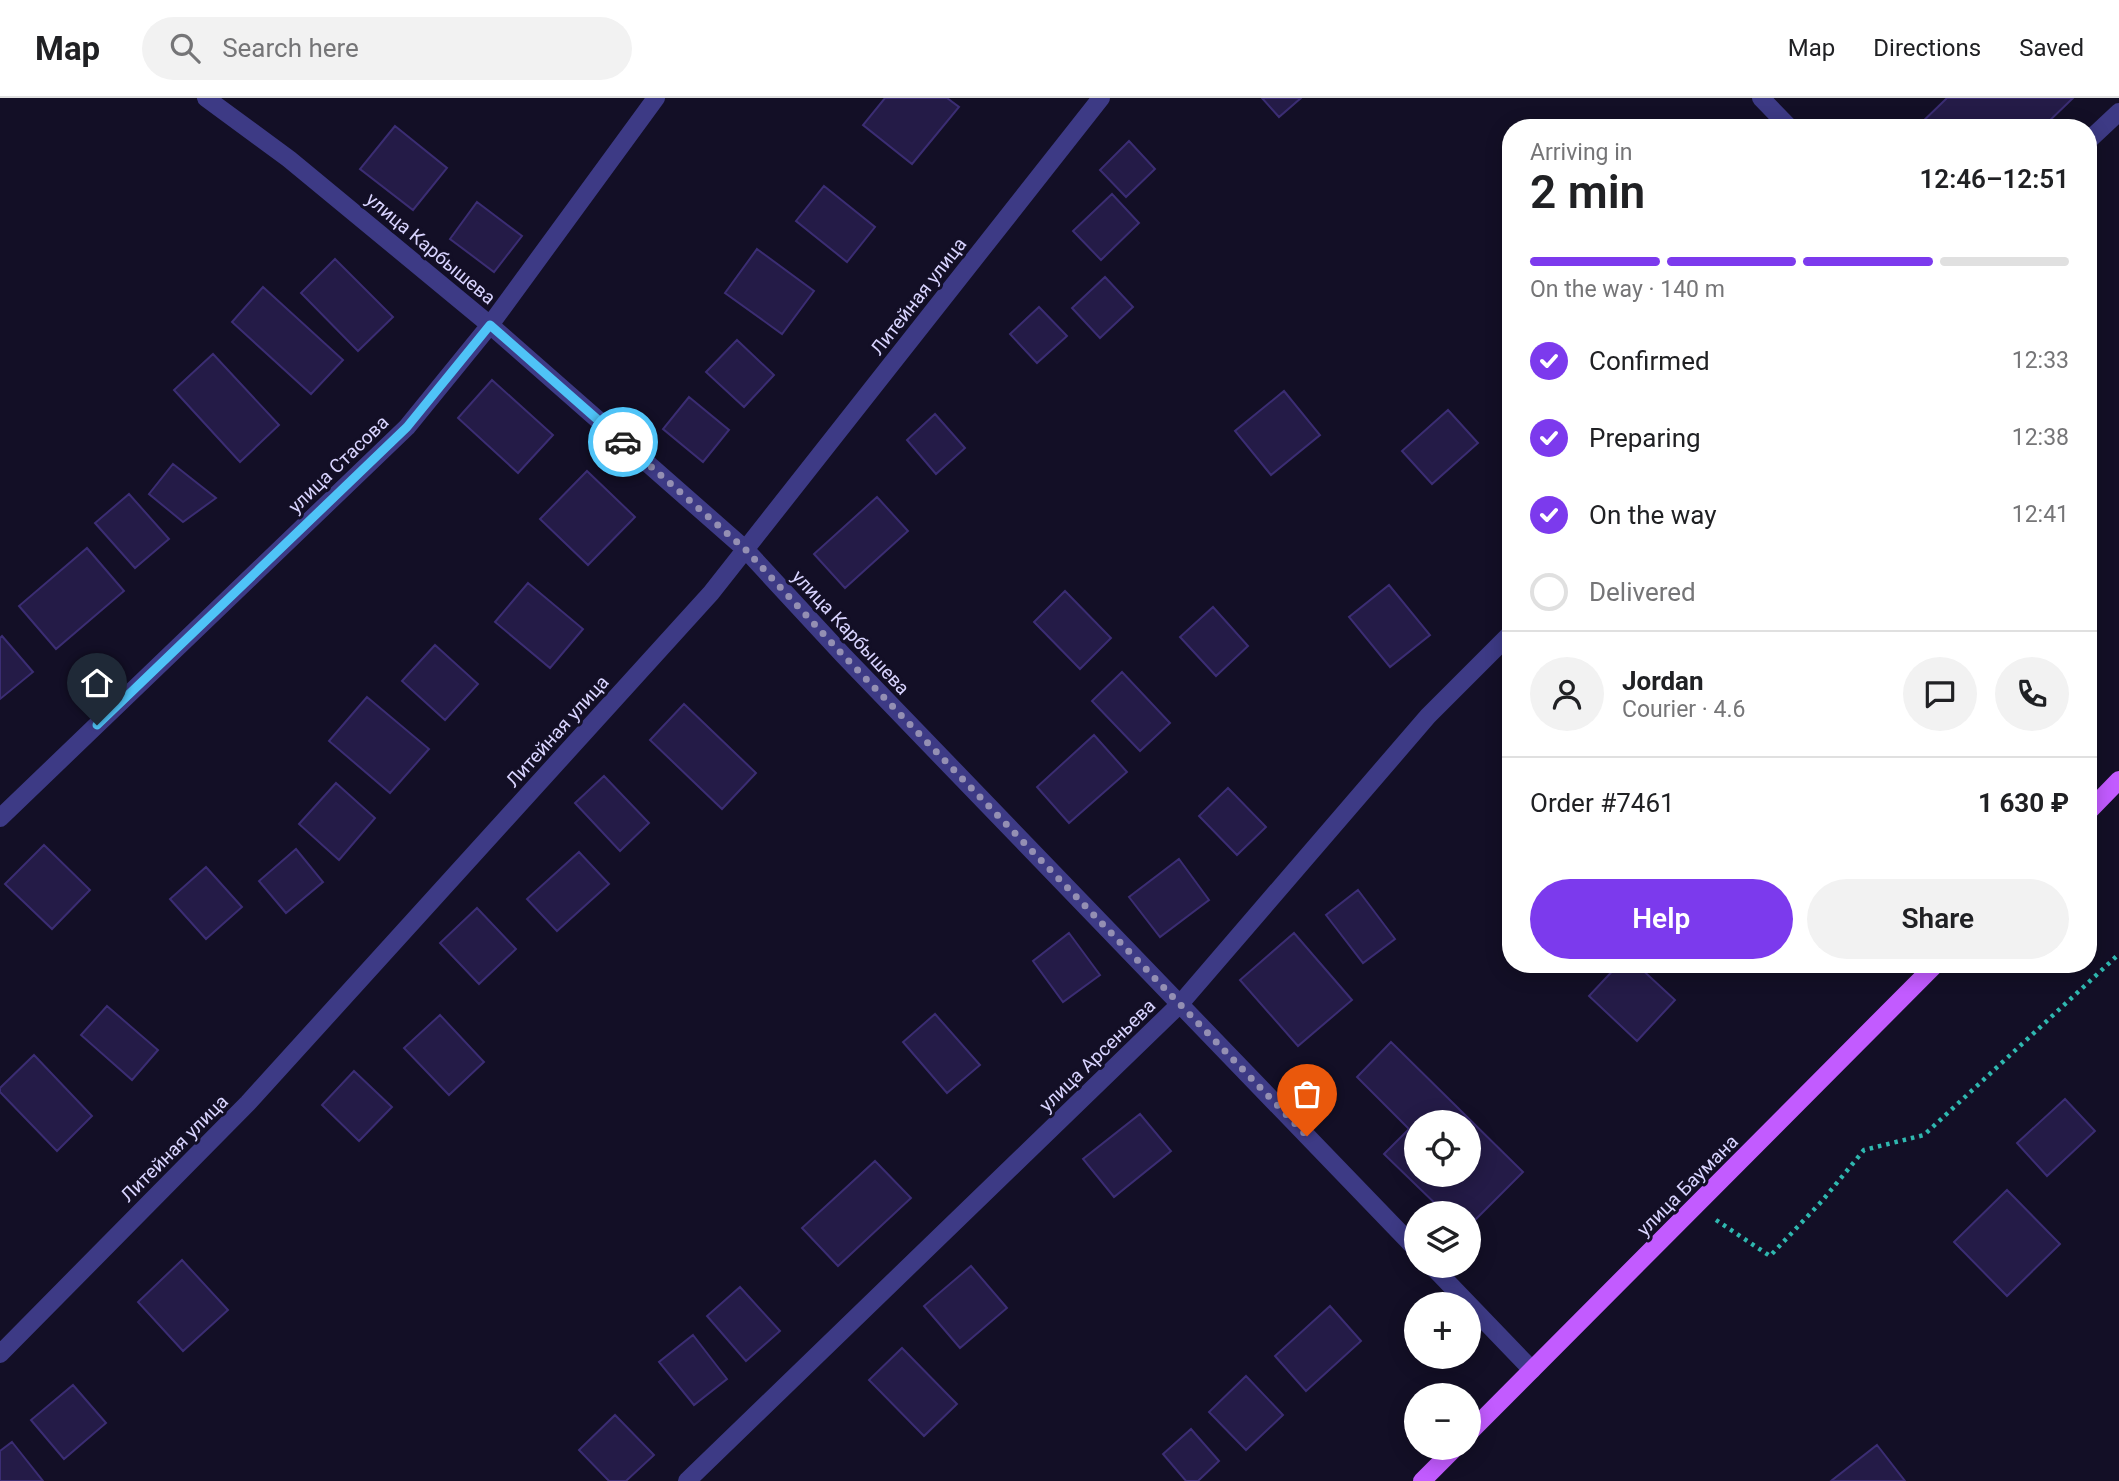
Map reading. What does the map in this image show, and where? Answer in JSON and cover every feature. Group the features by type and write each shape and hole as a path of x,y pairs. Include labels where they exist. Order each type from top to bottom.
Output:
{"main road":[{"path":"2097,802 2119,780"},
{"name":"улица Баумана","path":"1481,1421 1927,973"},
{"path":"1422,1481 1442,1460"}],"street":[{"name":"улица Карбышева","path":"206,98 289,159 490,325 745,549 843,655 1404,1237"},
{"name":"улица Стасова","path":"0,818 407,427 490,325 656,98"},
{"name":"Литейная улица","path":"0,1353 248,1103 711,593 1101,98"},
{"path":"1761,98 1781,119"},
{"path":"2097,133 2119,112"},
{"name":"улица Арсеньева","path":"687,1481 1180,1004 1428,716 1502,642"},
{"path":"1444,1278 1532,1370"}],"path":[{"path":"1695,1207 1770,1256 1822,1202 1864,1150 1924,1135 2119,954"}],"building":[{"path":"885,98 947,98 959,107 912,164 863,125"},
{"path":"1262,98 1301,98 1279,117"},
{"path":"1947,98 2073,98 2051,119 1925,119"},
{"path":"395,126 447,168 413,210 360,169"},
{"path":"1129,141 1155,169 1126,197 1100,170"},
{"path":"824,186 875,227 847,262 796,221"},
{"path":"1112,194 1139,223 1101,260 1073,231"},
{"path":"477,202 522,236 494,272 450,239"},
{"path":"757,249 814,291 782,334 725,293"},
{"path":"335,259 393,317 358,351 301,293"},
{"path":"1105,277 1133,307 1100,338 1072,308"},
{"path":"263,287 343,360 311,394 232,322"},
{"path":"1039,307 1067,336 1037,363 1010,334"},
{"path":"737,340 774,375 744,407 706,372"},
{"path":"213,354 279,425 240,462 174,390"},
{"path":"492,380 553,435 518,473 458,418"},
{"path":"1284,391 1320,435 1271,475 1235,431"},
{"path":"689,397 729,430 703,462 663,429"},
{"path":"1448,410 1478,443 1432,484 1402,451"},
{"path":"935,414 965,448 936,474 907,440"},
{"path":"173,464 216,498 183,522 149,494"},
{"path":"587,471 635,517 588,565 540,519"},
{"path":"129,494 169,539 135,568 95,523"},
{"path":"877,497 908,531 845,588 814,554"},
{"path":"87,548 124,591 56,649 19,606"},
{"path":"528,583 583,629 550,668 495,622"},
{"path":"1389,585 1430,635 1390,667 1349,617"},
{"path":"1065,591 1111,638 1080,669 1034,622"},
{"path":"1213,607 1248,646 1216,676 1180,637"},
{"path":"2,636 33,672 0,699 0,638"},
{"path":"435,645 478,684 445,720 402,681"},
{"path":"1122,672 1170,723 1140,751 1092,701"},
{"path":"367,697 429,749 390,793 329,741"},
{"path":"684,704 756,773 722,809 650,740"},
{"path":"1094,735 1127,772 1069,823 1037,787"},
{"path":"604,776 649,823 620,851 575,803"},
{"path":"336,783 375,818 339,860 299,824"},
{"path":"1228,788 1266,827 1237,855 1199,816"},
{"path":"44,845 90,890 52,929 5,884"},
{"path":"296,849 323,882 286,913 259,881"},
{"path":"579,852 609,884 557,931 527,899"},
{"path":"1179,859 1209,900 1160,937 1129,897"},
{"path":"206,867 242,907 206,939 170,899"},
{"path":"1358,890 1395,939 1363,963 1326,915"},
{"path":"477,908 516,949 479,984 440,943"},
{"path":"1069,933 1100,975 1063,1002 1033,961"},
{"path":"1294,933 1352,1000 1298,1046 1240,980"},
{"path":"1611,973 1646,973 1675,1000 1637,1041 1589,996"},
{"path":"107,1006 158,1050 132,1080 81,1035"},
{"path":"935,1014 980,1065 947,1093 903,1042"},
{"path":"440,1015 484,1062 449,1095 404,1048"},
{"path":"1391,1042 1460,1110 1404,1110 1404,1124 1357,1077"},
{"path":"34,1055 92,1116 57,1151 0,1092 0,1088"},
{"path":"354,1071 392,1107 359,1141 322,1105"},
{"path":"2065,1099 2095,1131 2047,1176 2017,1143"},
{"path":"1140,1114 1171,1151 1114,1197 1083,1159"},
{"path":"1481,1131 1523,1172 1481,1214 1481,1201 1433,1201 1418,1187 1481,1187"},
{"path":"1404,1134 1404,1173 1384,1154"},
{"path":"875,1161 911,1198 838,1266 802,1228"},
{"path":"2007,1190 2060,1244 2007,1296 1954,1242"},
{"path":"182,1260 228,1310 183,1351 138,1302"},
{"path":"971,1266 1007,1308 960,1348 924,1306"},
{"path":"740,1287 780,1331 746,1361 707,1316"},
{"path":"1330,1306 1361,1341 1306,1391 1275,1356"},
{"path":"693,1335 727,1379 694,1405 659,1362"},
{"path":"902,1348 957,1404 924,1436 869,1380"},
{"path":"1246,1376 1283,1415 1246,1450 1209,1412"},
{"path":"73,1385 106,1423 64,1459 31,1420"},
{"path":"615,1415 654,1455 626,1481 609,1481 579,1450"},
{"path":"1191,1429 1219,1461 1198,1481 1186,1481 1163,1454"},
{"path":"12,1442 43,1481 0,1481 0,1451"},
{"path":"1877,1445 1905,1481 1831,1481"}],"way so far":[{"path":"623,442 745,549 843,655 1307,1136"}],"route":[{"path":"97,725 407,427 490,325 623,442"}]}
